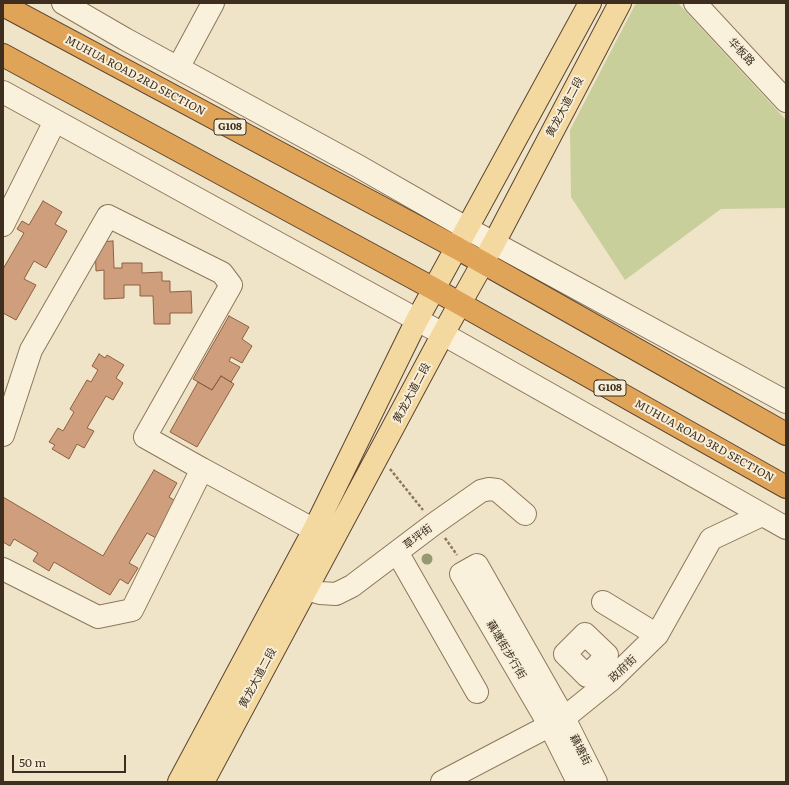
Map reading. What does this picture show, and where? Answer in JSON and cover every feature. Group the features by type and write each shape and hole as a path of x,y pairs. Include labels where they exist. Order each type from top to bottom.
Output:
{"highway":[{"name":"MUHUA ROAD 2RD SECTION","path":"3,5 457,248"},
{"name":"G108","path":"3,55 434,288"},
{"name":"G108","path":"457,248 786,434"},
{"name":"MUHUA ROAD 3RD SECTION","path":"434,288 786,487"}],"main road":[{"name":"黄龙大道二段","path":"202,782 306,589 323,535 417,320 590,3"},
{"name":"黄龙大道二段","path":"179,782 323,535 378,455 494,243 620,3"}],"street":[{"path":"63,3 178,68 358,166 468,229 786,402"},
{"path":"178,68 213,3"},
{"name":"华板路","path":"695,3 786,101"},
{"path":"3,92 443,334 786,528"},
{"path":"3,225 55,121"},
{"path":"3,435 31,350 108,216 222,273 231,286 145,437 323,535"},
{"path":"3,569 98,617 132,610 202,469"},
{"name":"草坪街","path":"306,589 320,594 336,594 352,586 434,524 481,492 489,489 497,490 524,514"},
{"name":"政府街","path":"442,782 557,722 604,673 657,635 711,539 762,515"},
{"path":"397,552 477,692"},
{"name":"藕塘街步行街","path":"469,570 557,722"},
{"path":"603,602 657,635"},
{"name":"藕塘街","path":"557,722 578,782"},
{"name":"藕塘街","path":"557,722 596,782"}],"path":[{"path":"378,455 434,524 453,551"}],"green space":[{"path":"636,3 678,3 786,120 786,208 721,209 625,280 571,197 570,130"}],"building":[{"path":"43,201 62,212 55,224 67,231 46,268 34,261 24,279 36,285 16,320 3,313 3,269 24,233 17,229 22,221 29,225"},
{"path":"113,241 114,268 122,268 122,263 142,263 142,273 162,272 162,281 170,281 170,292 191,291 192,313 170,313 170,324 154,324 153,296 140,296 140,285 124,285 124,298 104,299 104,270 96,271 95,242"},
{"path":"229,316 249,327 242,339 252,346 242,363 231,357 229,361 240,367 231,382 221,376 212,390 193,379"},
{"path":"99,354 105,358 107,355 124,365 116,378 123,383 113,400 106,396 87,428 94,431 84,448 77,444 69,459 52,449 55,445 49,442 58,428 63,431 74,412 70,409 87,380 91,382 98,370 92,366"},
{"path":"221,376 234,384 197,447 170,432 198,382 212,390"},
{"path":"154,470 177,483 169,497 177,502 156,538 147,533 129,563 138,568 128,584 120,579 110,595 54,562 49,571 33,561 38,553 14,539 10,546 3,542 3,497 103,556"}]}
